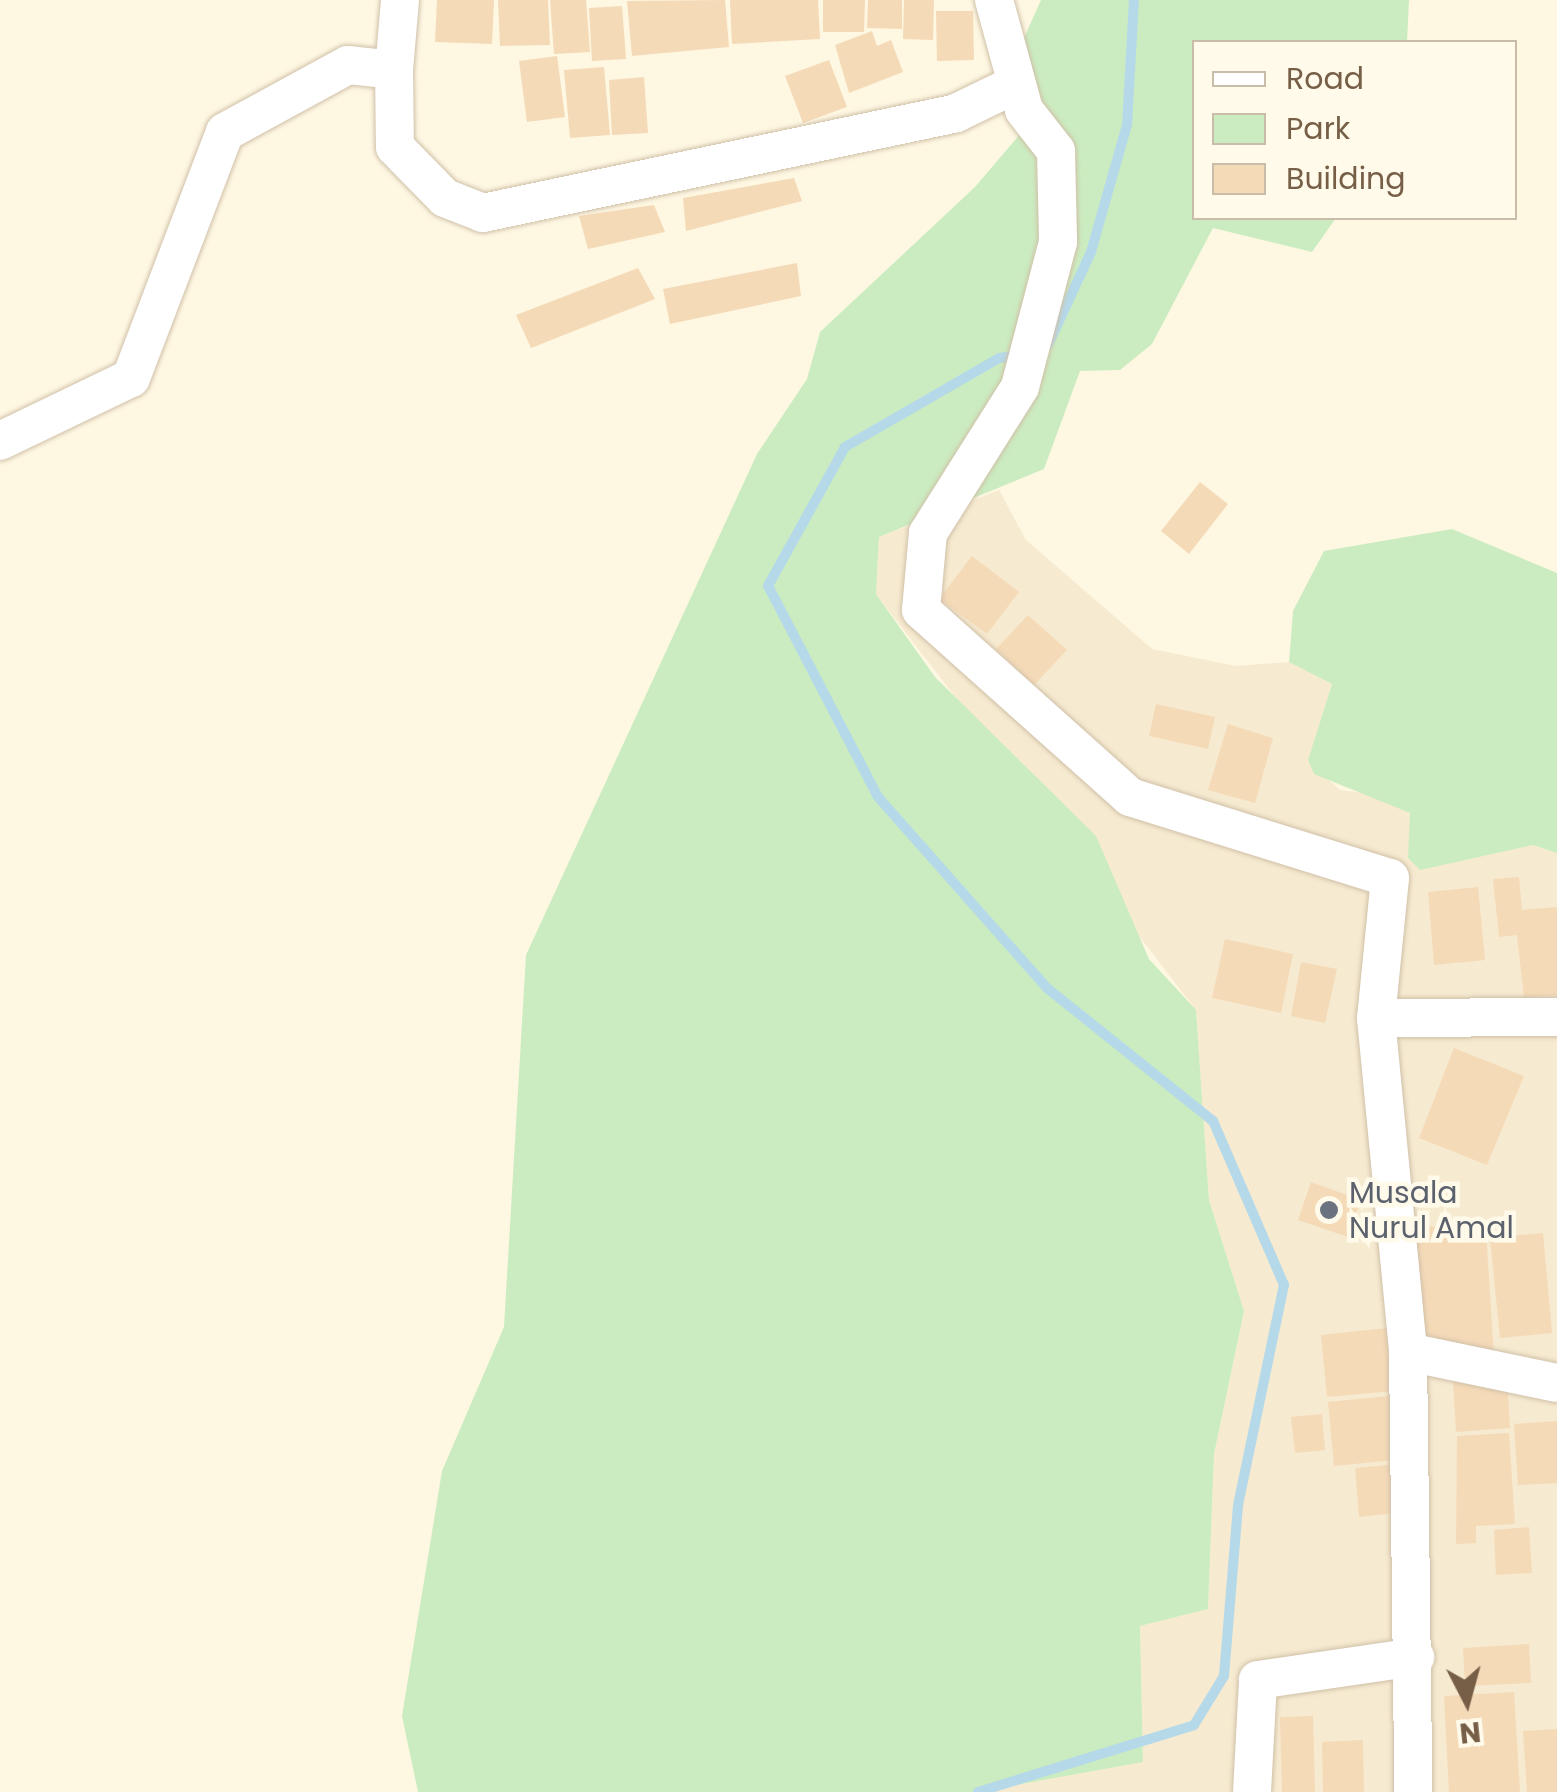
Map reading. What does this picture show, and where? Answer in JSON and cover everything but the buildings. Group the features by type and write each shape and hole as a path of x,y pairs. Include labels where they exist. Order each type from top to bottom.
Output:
{"street":[{"path":"400,0 394,70 394,147 445,198 482,214 956,112 1014,86"},
{"path":"994,0 1014,86 1056,152 1058,242 1032,328 1020,387 928,533 921,610 1130,796 1390,878 1376,1018 1408,1352 1415,1657 1413,1792"},
{"path":"0,441 131,378 232,125 348,64 394,70"},
{"path":"1376,1018 1557,1017"},
{"path":"1408,1352 1557,1382"},
{"path":"1252,1792 1258,1680 1415,1657"}],"shaded area":[{"path":"999,490 1026,540 1152,649 1236,666 1289,662 1332,684 1308,761 1340,790 1383,795 1411,814 1408,857 1533,845 1557,853 1557,1792 978,1792 1143,1762 1140,1626 1208,1609 1214,1454 1244,1311 1209,1200 1196,1010 876,594 879,537"}],"green space":[{"path":"1041,0 1409,0 1407,40 1192,40 1192,220 1335,220 1312,252 1213,228 1152,344 1120,370 1080,371 1044,469 879,537 876,594 935,677 1096,836 1149,959 1196,1010 1209,1200 1244,1311 1214,1454 1208,1609 1140,1626 1143,1762 978,1792 418,1792 402,1716 442,1471 504,1327 526,955 757,454 807,379 820,332 975,187 1038,113 1019,49"},
{"path":"1452,529 1557,573 1557,853 1533,845 1420,870 1408,858 1410,813 1314,774 1308,760 1332,684 1289,662 1293,611 1324,551"}],"waterway":[{"path":"1048,345 1091,252 1127,125 1134,0"},
{"path":"978,1792 1194,1725 1224,1676 1238,1505 1284,1285 1213,1121 1047,988 878,797 768,586 845,447 999,358 1021,355"}],"place":[{"name":"Musala Nurul Amal","path":"1329,1210"}]}
